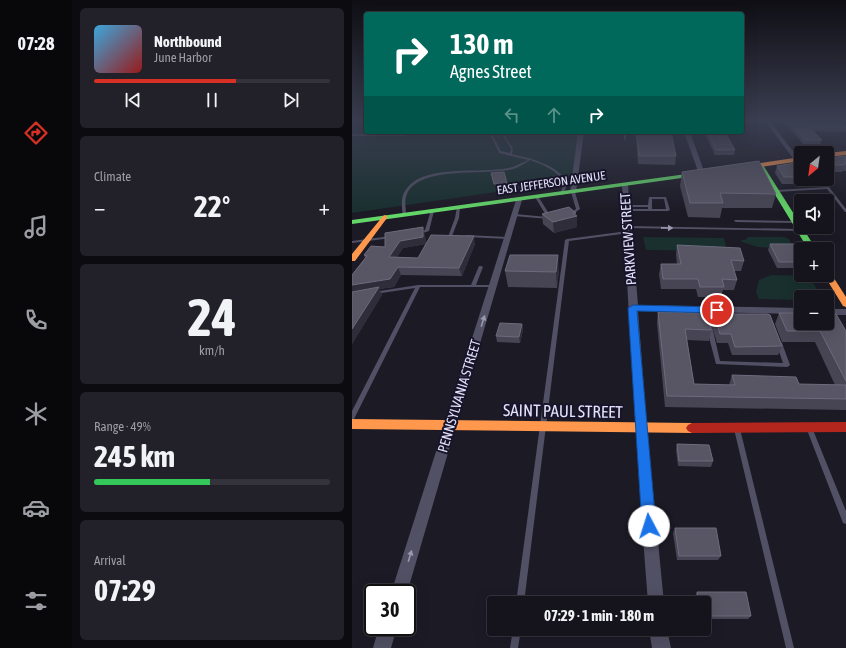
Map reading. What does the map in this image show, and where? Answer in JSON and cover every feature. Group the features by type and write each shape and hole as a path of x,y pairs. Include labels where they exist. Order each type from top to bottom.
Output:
{"street":[{"path":"573,192 578,151"},
{"path":"696,151 706,173"},
{"path":"834,154 846,153"},
{"path":"732,169 794,161"},
{"path":"760,165 794,220"},
{"name":"EAST JEFFERSON AVENUE","path":"352,222 706,173"},
{"name":"PARKVIEW STREET","path":"625,185 641,428 655,596"},
{"name":"PENNSYLVANIA STREET","path":"401,584 519,200"},
{"path":"352,259 385,217"},
{"path":"832,282 846,304"},
{"path":"633,308 706,314 767,314 794,312"},
{"path":"834,312 846,312"},
{"name":"SAINT PAUL STREET","path":"352,424 641,428 846,427"},
{"path":"382,648 385,636"}],"lane":[{"path":"500,151 547,165 563,176 566,182 562,194"},
{"path":"404,215 406,193 411,186 425,178 451,172 503,170 517,167 529,160"},
{"path":"776,191 828,188 846,211"},
{"path":"564,218 575,213 578,209 573,192"},
{"path":"537,197 549,218"},
{"path":"627,208 650,208 666,211 668,209 666,199 650,198 650,208"},
{"path":"457,236 450,237 457,218 458,208"},
{"path":"413,234 427,231 432,211"},
{"path":"515,215 556,219"},
{"path":"736,221 794,226"},
{"path":"521,596 567,240 628,229 794,226"},
{"path":"352,242 398,236"},
{"path":"464,236 508,238"},
{"path":"473,286 481,267"},
{"path":"367,295 418,286 493,286"},
{"path":"352,417 418,286"},
{"path":"706,314 718,363 787,365 777,339"},
{"path":"737,427 790,648"},
{"path":"809,427 846,520"},
{"path":"514,648 516,636"}],"green space":[{"path":"352,151 576,151 572,181 352,213"},
{"path":"643,237 724,238 727,251 646,250"},
{"path":"748,237 784,237 789,239 792,245 775,248 758,247 742,242 741,240 745,240"},
{"path":"771,275 794,276 794,282 813,282 818,290 794,290 794,300 759,299 756,292 759,280"}],"building":[{"path":"638,151 675,151 676,156 639,156"},
{"path":"846,156 846,164 834,165 834,157"},
{"path":"759,161 776,194 720,193 723,203 690,203 682,172"},
{"path":"794,163 794,177 784,177 777,166"},
{"path":"504,172 507,183 494,184 491,173"},
{"path":"569,207 576,213 573,213 577,216 553,222 542,214"},
{"path":"423,227 423,237 400,241 389,257 418,258 431,235 474,236 459,268 398,267 390,279 352,285 352,275 367,256 364,255 371,246 385,247 385,233"},
{"path":"770,244 794,244 794,262 779,262"},
{"path":"677,245 740,248 744,261 731,260 737,280 722,279 724,287 700,287 698,279 663,279 661,264 681,264"},
{"path":"510,255 558,255 556,272 505,271"},
{"path":"379,287 352,329 352,292"},
{"path":"658,312 707,313 711,330 685,329 694,384 735,385 732,375 796,377 799,384 846,385 846,399 667,396"},
{"path":"779,313 794,313 794,330 834,330 834,314 836,314 846,331 846,381 820,331 787,331"},
{"path":"714,314 770,315 782,346 735,347 731,334 720,334"},
{"path":"500,323 522,324 519,337 496,336"},
{"path":"677,444 709,445 713,461 679,461"},
{"path":"675,528 716,528 721,556 679,556"},
{"path":"697,592 746,592 751,616 711,616 711,596 698,596"}],"traffic: fast":[{"path":"760,165 808,242"},
{"path":"352,222 701,174"}],"traffic: slow":[{"path":"834,154 846,153"},
{"path":"741,168 794,160"},
{"path":"352,259 385,217"},
{"path":"832,282 846,304"},
{"path":"352,424 692,428"}],"traffic: jam":[{"path":"692,428 846,427"}],"route":[{"path":"649,526 633,308 717,310"}]}
